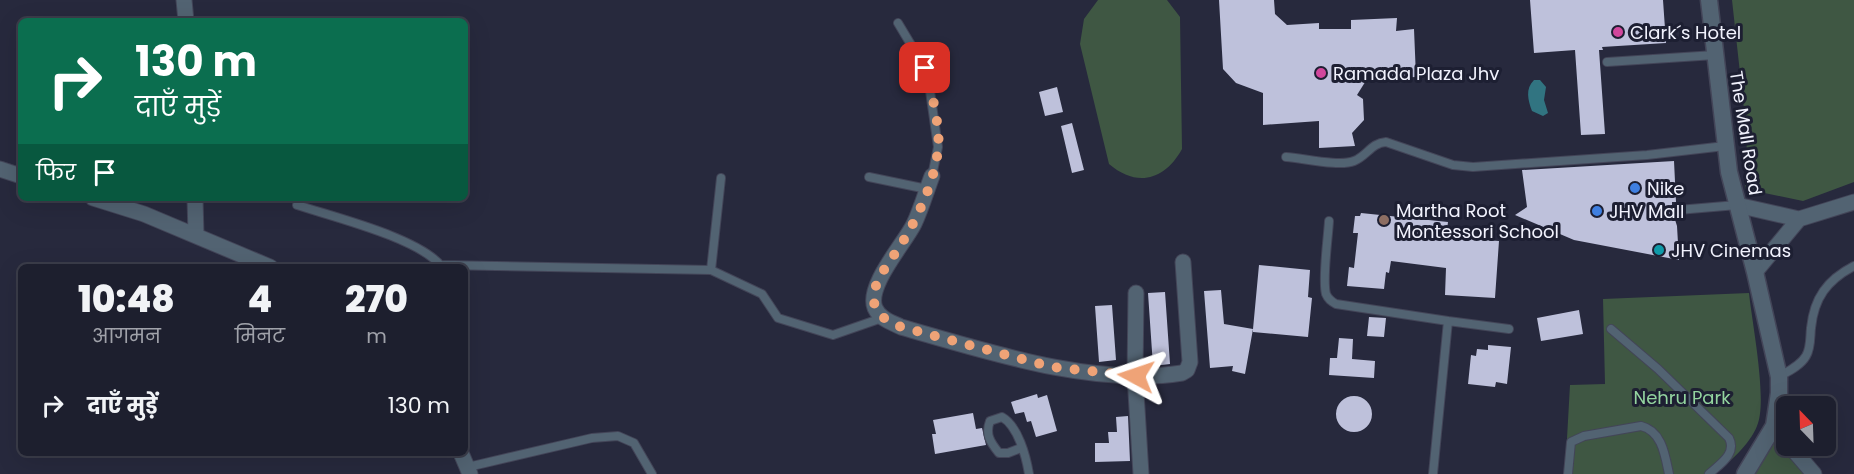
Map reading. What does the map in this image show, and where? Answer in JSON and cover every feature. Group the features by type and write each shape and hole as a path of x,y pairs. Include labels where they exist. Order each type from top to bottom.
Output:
{"street":[{"path":"184,0 186,18"},
{"name":"The Mall Road","path":"1709,0 1725,146 1779,377 1774,426 1745,474"},
{"path":"0,169 18,175"},
{"path":"930,182 914,224 880,279 874,293 874,307 882,318 901,327 1052,367 1136,376 1182,374 1189,366 1183,262"},
{"path":"103,201 144,214 263,264"},
{"path":"195,201 196,235"},
{"path":"1737,205 1799,219 1854,202"},
{"path":"1755,272 1799,219"},
{"path":"1136,293 1136,376 1141,474"},
{"path":"1799,456 1814,474"}],"lane":[{"path":"869,177 930,182 938,147 925,68 898,23"},
{"path":"1607,62 1715,55"},
{"path":"1286,157 1346,162 1360,157 1378,143 1386,142 1454,165 1491,167 1647,155 1725,146"},
{"path":"711,270 721,178"},
{"path":"297,205 407,242 430,255 439,264"},
{"path":"1678,210 1737,205"},
{"path":"1329,221 1325,281 1329,300 1336,304 1509,329"},
{"path":"468,266 711,270 762,294 778,318 833,335 882,318"},
{"path":"1779,377 1800,363 1808,354 1812,318 1818,298 1826,285 1854,266"},
{"path":"1433,474 1448,321"},
{"path":"1611,329 1658,369 1729,438 1732,444 1731,452 1709,474"},
{"path":"1021,448 1008,453 999,453 990,442 987,429 990,421 1002,417 1010,422 1021,448 1029,474"},
{"path":"1568,474 1569,446 1577,438 1641,426 1648,428 1661,444 1669,474"},
{"path":"466,465 592,438 618,436 634,443 652,474"}],"green space":[{"path":"1098,0 1167,0 1180,17 1182,149 1167,168 1150,177 1130,176 1119,172 1109,164 1080,44 1084,19"},
{"path":"1732,0 1854,0 1854,182 1803,201 1745,189 1747,137"},
{"name":"Nehru Park","path":"1749,293 1760,381 1760,415 1754,433 1732,459 1714,474 1565,474 1570,385 1605,384 1603,299"},
{"path":"1774,443 1776,456 1787,456 1806,474 1754,474"}],"shaded area":[{"path":"1534,80 1540,80 1546,87 1544,100 1548,113 1543,116 1532,111 1529,103 1528,91"}],"building":[{"name":"Ramada Plaza Jhv","path":"1219,0 1274,0 1275,14 1287,25 1319,23 1319,29 1351,29 1351,20 1397,18 1396,31 1414,29 1416,77 1367,79 1357,95 1363,99 1364,120 1352,133 1355,146 1319,148 1319,121 1263,125 1263,93 1236,83 1223,69"},
{"path":"1530,0 1663,0 1666,43 1602,47 1603,50 1599,50 1605,134 1581,135 1575,50 1534,53"},
{"path":"1057,87 1063,112 1045,116 1039,92"},
{"path":"1072,123 1084,170 1072,173 1061,126"},
{"name":"JHV Mall","path":"1674,161 1676,202 1672,202 1672,210 1677,226 1679,260 1574,240 1515,215 1527,207 1522,170"},
{"path":"1361,213 1448,222 1446,237 1499,241 1495,298 1445,295 1446,268 1391,261 1389,273 1386,272 1384,289 1347,286 1349,267 1354,268 1358,233 1353,233 1355,216 1360,216"},
{"path":"1259,265 1310,270 1308,297 1312,298 1308,337 1253,332"},
{"path":"1221,290 1224,324 1253,329 1245,374 1232,371 1233,366 1210,368 1204,291"},
{"path":"1165,292 1170,364 1153,366 1148,293"},
{"path":"1112,305 1116,360 1099,362 1095,306"},
{"path":"1579,310 1583,334 1541,341 1537,318"},
{"path":"1369,317 1386,318 1384,337 1367,336"},
{"path":"1339,338 1353,339 1352,359 1375,361 1374,378 1329,375 1330,358 1337,358"},
{"path":"1488,345 1511,347 1507,384 1496,382 1495,387 1468,384 1471,355 1476,356 1477,349 1488,350"},
{"path":"1037,394 1038,398 1047,395 1057,431 1036,437 1031,421 1027,422 1024,412 1015,414 1011,402"},
{"path":"1354,396 1366,402 1372,414 1366,426 1354,432 1342,426 1336,414 1342,402"},
{"path":"973,413 976,429 982,428 986,445 935,454 932,434 936,434 933,420"},
{"path":"1128,416 1130,461 1095,462 1095,443 1109,443 1108,432 1117,432 1116,417"}],"place":[{"name":"Clark´s Hotel","path":"1618,32"},
{"name":"Ramada Plaza Jhv","path":"1321,73"},
{"name":"Nike","path":"1635,188"},
{"name":"JHV Mall","path":"1597,211"},
{"name":"Martha Root Montessori School","path":"1384,220"},
{"name":"JHV Cinemas","path":"1659,250"}],"route":[{"path":"925,68 932,96 938,147 932,176 914,224 880,279 874,293 874,307 882,318 923,334 1052,367 1136,376"}]}
